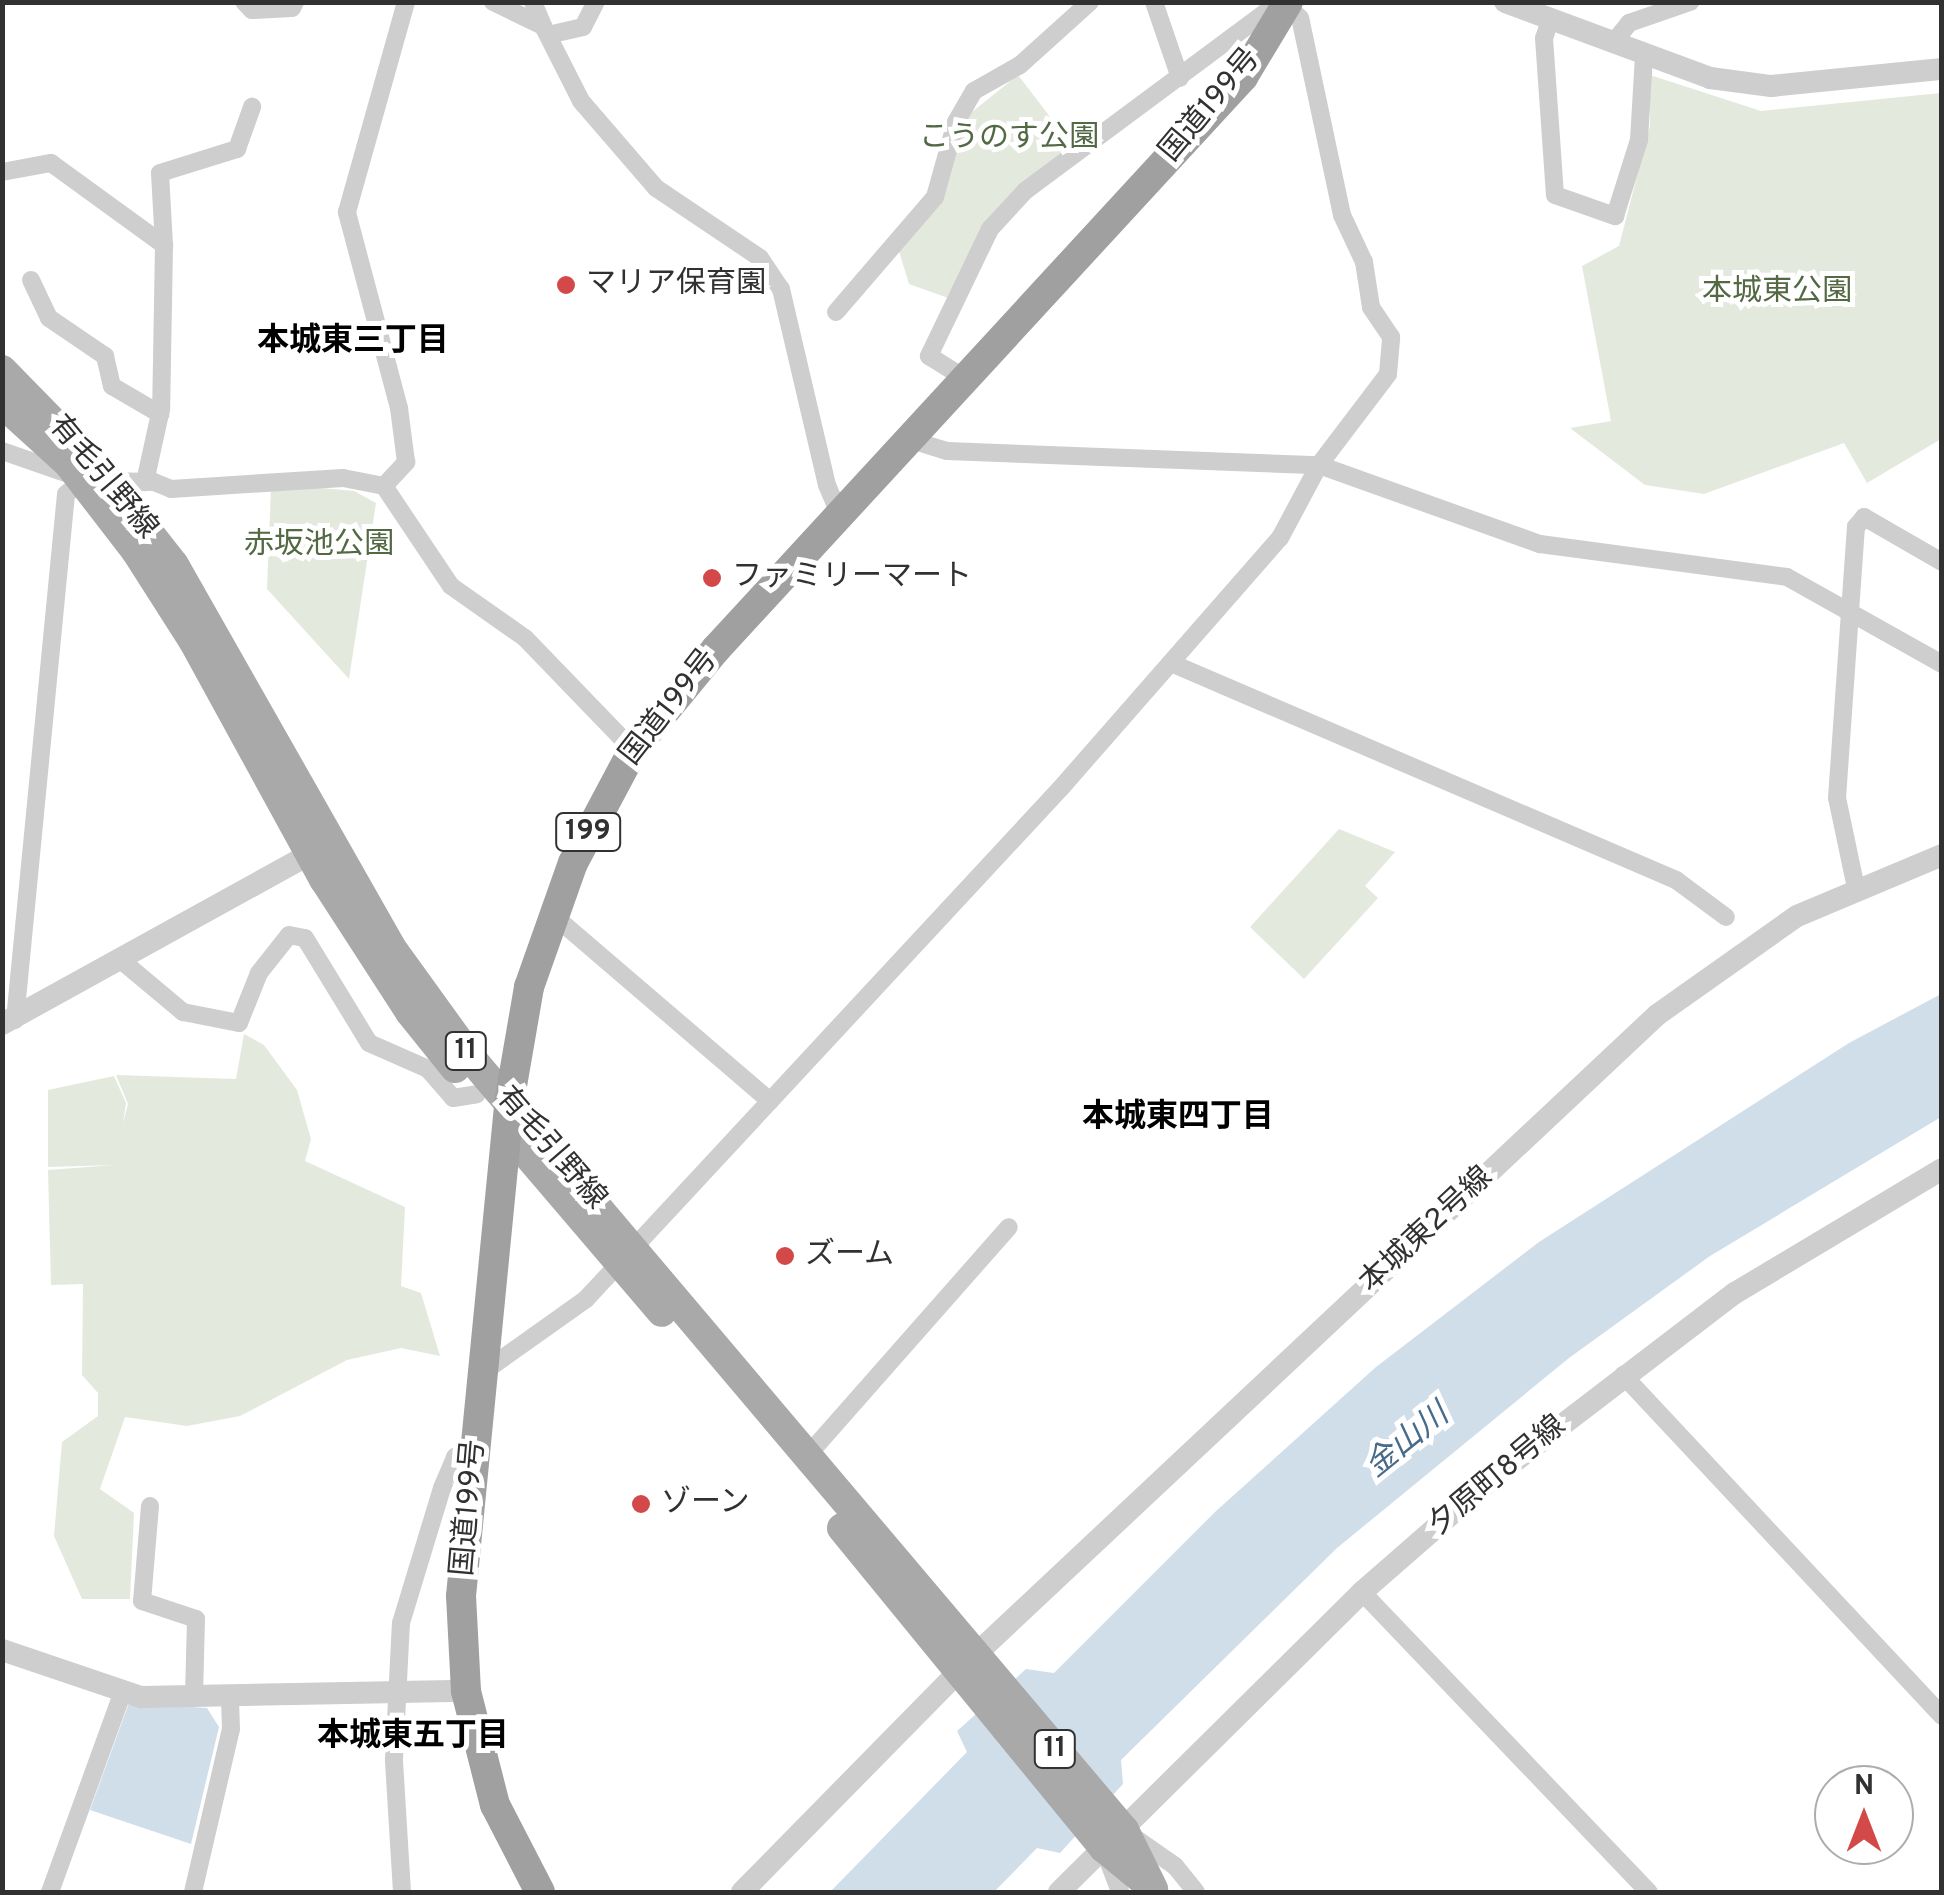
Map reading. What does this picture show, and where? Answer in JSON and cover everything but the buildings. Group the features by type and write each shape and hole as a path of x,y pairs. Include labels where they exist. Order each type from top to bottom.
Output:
{"highway":[{"name":"国道199号","path":"540,1892 495,1805 466,1691 461,1596 508,1117 529,987 553,915 600,807 633,750 908,439 1243,77 1288,4"}],"main road":[{"name":"有毛引野線","path":"2,370 95,481 321,848 410,1012 476,1094 508,1117"},
{"name":"有毛引野線","path":"2,403 95,481"},
{"name":"有毛引野線","path":"321,848 508,1117 966,1664"},
{"name":"有毛引野線","path":"626,1255 807,1456 989,1693 1154,1891"}],"street":[{"path":"244,2 252,10 292,8 295,2"},
{"path":"384,486 406,462 399,408 347,212 406,2"},
{"path":"493,2 546,31 582,27 596,2"},
{"path":"533,2 581,101 612,143 656,188 760,258 781,290 826,484 840,515"},
{"path":"836,312 936,197 956,122 974,91 1020,65 1090,2"},
{"path":"1154,2 1180,78"},
{"path":"1505,2 1710,78 1771,86 1942,69"},
{"path":"1614,43 1630,23 1690,2"},
{"path":"482,1374 586,1299 1171,663 1280,538 1319,465 1388,374 1392,353 1342,216 1300,18 1288,4 1270,9 1026,190 990,230 929,356 966,379"},
{"path":"1550,20 1544,38 1555,195 1615,216 1639,140 1644,56"},
{"path":"145,482 160,414 164,245 160,172 237,148 252,107"},
{"path":"2,172 52,163 164,245"},
{"path":"31,280 49,318 105,356 112,386 160,414"},
{"path":"908,439 947,451 1319,465 1540,544 1787,577 1942,664"},
{"path":"2,450 95,481 145,482 171,489 343,478 384,486 451,586 525,638 633,750"},
{"path":"9,1022 66,494 95,481"},
{"path":"1856,888 1836,798 1856,527 1864,517 1942,562"},
{"path":"1171,663 1676,880 1726,916"},
{"path":"9,1022 321,848"},
{"name":"本城東2号線","path":"742,1892 966,1664 1657,1015 1744,948 1856,888 1942,855"},
{"path":"553,915 770,1101"},
{"path":"122,961 182,1012 238,1023 259,973 289,935 304,938 369,1043 428,1069 453,1098 476,1094"},
{"name":"夕原町8号線","path":"1059,1892 1108,1832 1362,1592 1623,1376 1735,1293 1942,1169"},
{"path":"807,1456 1010,1227"},
{"path":"1623,1376 1942,1716"},
{"path":"402,1892 394,1691 400,1623 454,1457 475,1444"},
{"path":"150,1506 142,1601 196,1618 194,1698"},
{"path":"1362,1592 1649,1892"},
{"path":"4,1654 122,1691 194,1698 466,1691"},
{"path":"50,1892 122,1691"},
{"path":"193,1892 231,1729 230,1698"},
{"path":"1108,1832 1120,1892"},
{"path":"1108,1832 1175,1866 1196,1892"}],"green space":[{"name":"こうのす公園","path":"1018,75 1074,148 984,227 948,298 909,284 898,248 933,206 962,120"},
{"name":"本城東公園","path":"1650,75 1761,111 1941,93 1941,439 1867,483 1844,443 1704,494 1645,485 1570,428 1611,421 1582,266 1619,246 1650,126"},
{"name":"赤坂池公園","path":"271,489 354,491 376,503 349,679 267,589"},
{"path":"1339,829 1395,852 1365,886 1378,898 1304,979 1250,927"},
{"path":"244,1034 264,1045 297,1090 311,1139 305,1161 405,1207 401,1286 421,1293 440,1356 401,1348 347,1360 240,1416 187,1426 125,1417 100,1489 134,1513 130,1599 82,1599 54,1536 62,1442 98,1416 98,1393 82,1375 83,1284 51,1285 48,1170 114,1165 48,1167 48,1090 114,1076 126,1103 123,1123 128,1104 116,1075 236,1079"}],"water":[{"name":"金山川","path":"1941,994 1941,1117 1710,1256 1569,1358 1337,1548 1121,1760 1123,1784 1060,1853 1037,1848 994,1892 830,1892 967,1752 957,1731 1026,1669 1054,1673 1215,1512 1376,1367 1539,1242 1849,1043"},
{"path":"129,1703 207,1708 219,1727 191,1844 90,1810"}],"place":[{"name":"マリア保育園","path":"566,285"},
{"name":"ファミリーマート","path":"712,578"},
{"name":"ズーム","path":"785,1256"},
{"name":"ゾーン","path":"641,1504"}],"district":[{"name":"本城東三丁目","path":"353,342"},
{"name":"本城東四丁目","path":"1178,1118"},
{"name":"本城東五丁目","path":"413,1737"}]}
